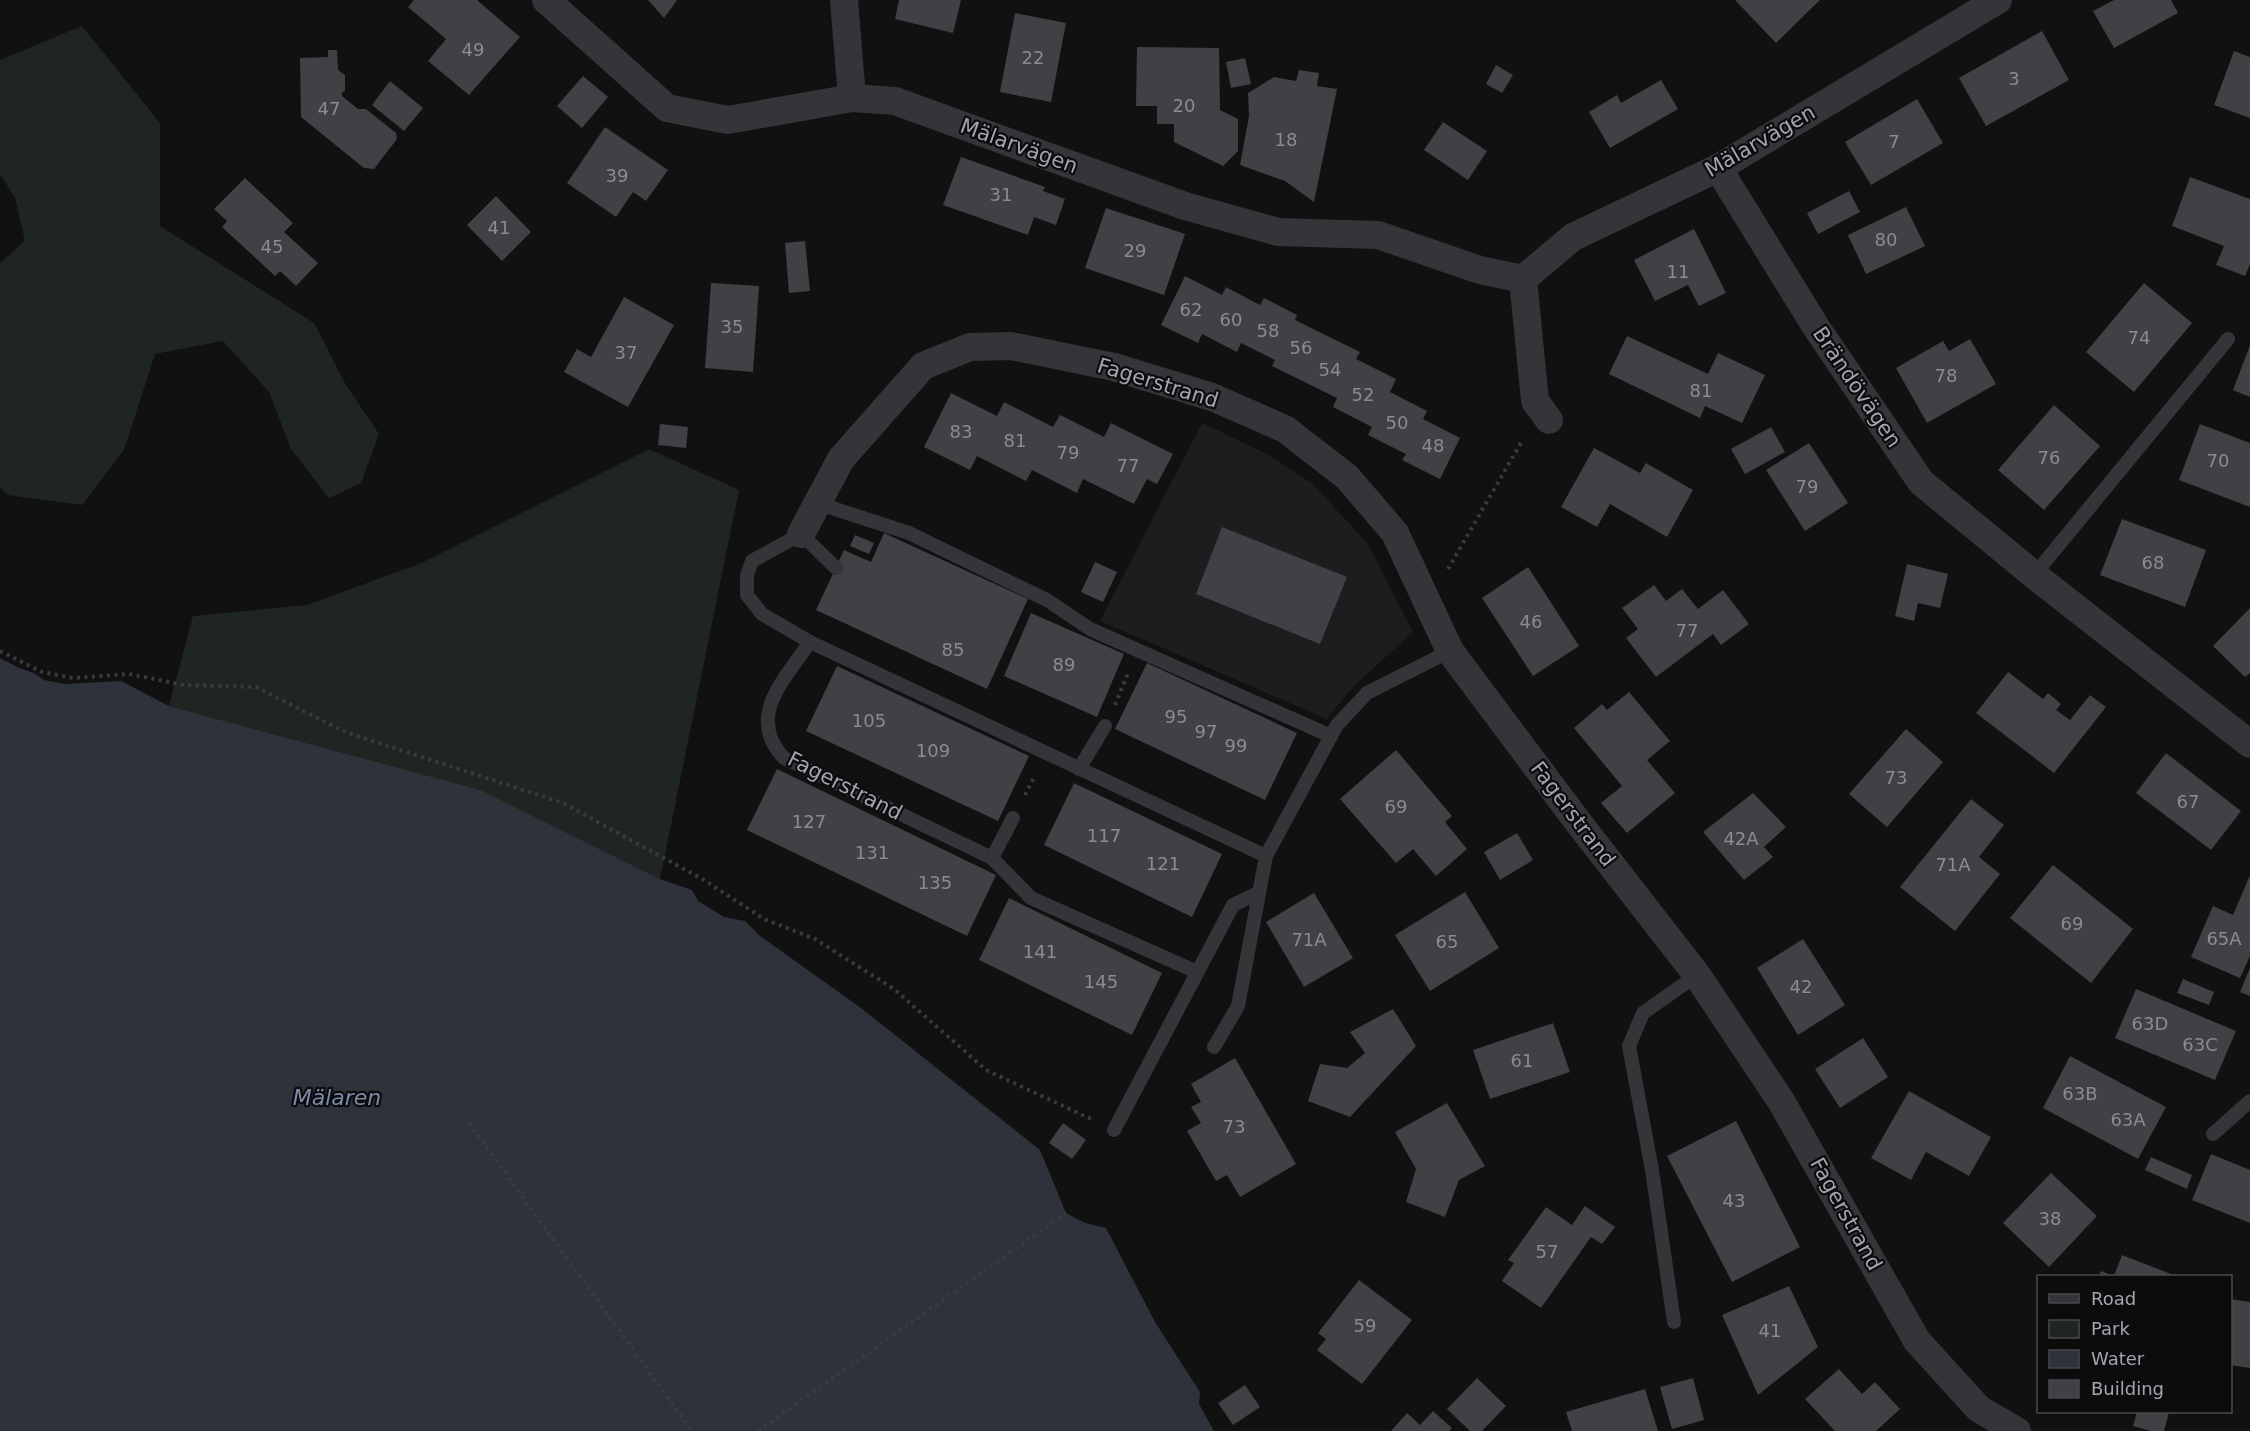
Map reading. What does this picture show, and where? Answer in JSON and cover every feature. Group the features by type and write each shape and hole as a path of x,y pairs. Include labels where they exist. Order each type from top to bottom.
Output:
{"street":[{"name":"Mälarvägen","path":"546,0 667,108 728,120 852,98 895,101 1185,206 1278,232 1378,236 1480,270 1522,279 1573,237 1718,168 1998,0"},
{"path":"844,0 852,98"},
{"name":"Brändövägen","path":"1718,168 1816,327 1921,482 2034,575 2250,744"},
{"path":"1522,279 1535,401 1549,420"},
{"name":"Fagerstrand","path":"801,534 841,459 923,366 970,347 1011,346 1114,367 1212,397 1285,429 1347,477 1395,533 1450,651 1578,822 1697,975 1781,1101 1917,1341 1979,1409 2017,1431"}],"lane":[{"path":"2034,575 2228,339"},
{"path":"817,503 909,532 1047,600 1090,628 1331,736"},
{"path":"836,568 801,534 752,561 747,575 747,595 762,615 810,642 1266,856"},
{"name":"Fagerstrand","path":"810,642 772,699 766,725 773,746 784,758 992,858 1031,898 1197,972"},
{"path":"1214,1047 1238,1006 1266,856 1337,724 1367,693 1450,651"},
{"path":"1078,769 1105,726"},
{"path":"992,858 1013,818"},
{"path":"1114,1130 1233,905 1258,893"},
{"path":"1674,1322 1652,1170 1629,1046 1643,1012 1697,975"},
{"path":"2213,1134 2250,1101"}],"path":[{"path":"1449,567 1519,443"},
{"path":"0,651 42,672 73,678 129,674 184,685 256,687 345,732 562,803 704,880 764,919 815,939 894,989 986,1070 1114,1130"},
{"path":"1105,726 1138,651"},
{"path":"1013,818 1046,753"},
{"path":"469,1123 692,1431"},
{"path":"758,1431 1066,1213"}],"shaded area":[{"path":"1202,423 1267,454 1313,484 1368,544 1413,632 1353,687 1327,719 1100,621"}],"green space":[{"path":"82,26 160,123 160,226 314,323 346,385 379,434 361,483 329,498 291,449 269,392 223,341 155,354 124,450 82,505 7,495 0,487 0,263 25,241 15,198 0,174 0,60"},
{"path":"649,449 739,490 660,879 481,790 169,706 193,616 307,605 419,564"}],"water":[{"name":"Mälaren","path":"0,658 44,680 65,684 121,681 169,706 481,790 660,879 692,890 698,901 724,917 745,921 759,935 861,1008 1040,1150 1066,1213 1085,1223 1106,1228 1155,1322 1200,1392 1199,1404 1214,1431 0,1431"}],"building":[{"path":"414,0 477,0 520,37 469,95 428,61 446,39 408,7"},
{"path":"648,0 677,0 664,18"},
{"path":"899,0 961,0 953,33 895,19"},
{"path":"1735,0 1820,0 1776,43"},
{"path":"2114,0 2171,0 2178,13 2114,48 2093,11"},
{"path":"1015,13 1066,23 1051,102 1000,92"},
{"path":"2042,31 2069,80 1986,126 1959,78"},
{"path":"1137,47 1219,48 1220,110 1238,119 1238,151 1223,166 1174,142 1174,124 1157,124 1157,106 1136,106"},
{"path":"328,50 337,50 338,70 345,75 345,91 342,92 342,96 358,109 366,109 396,133 397,139 374,169 364,168 301,117 300,58 328,57"},
{"path":"2234,51 2250,57 2250,118 2214,105"},
{"path":"1245,58 1251,84 1231,88 1226,62"},
{"path":"1496,65 1513,75 1502,93 1486,84"},
{"path":"1299,70 1319,73 1317,86 1337,89 1314,202 1285,181 1240,165 1249,116 1248,93 1274,77 1296,81"},
{"path":"583,76 608,97 582,128 557,106"},
{"path":"1661,80 1678,109 1610,148 1589,112 1617,95 1621,103"},
{"path":"390,81 423,108 404,131 372,105"},
{"path":"1917,99 1943,143 1871,185 1845,142"},
{"path":"1443,122 1487,151 1468,180 1424,150"},
{"path":"605,127 668,170 646,201 633,192 616,217 567,183"},
{"path":"961,157 1045,187 1043,191 1065,199 1056,225 1034,217 1028,235 943,205"},
{"path":"2190,177 2250,199 2250,264 2245,276 2216,265 2224,246 2172,226"},
{"path":"245,178 293,223 284,232 318,263 296,286 280,271 275,276 222,227 227,221 214,209"},
{"path":"1849,191 1860,212 1818,234 1807,213"},
{"path":"496,196 531,232 502,261 467,225"},
{"path":"1906,207 1925,246 1866,274 1848,235"},
{"path":"1106,208 1185,234 1164,295 1085,268"},
{"path":"1694,229 1726,293 1699,306 1688,285 1655,301 1634,260"},
{"path":"805,241 810,291 789,293 785,243"},
{"path":"1185,276 1222,295 1226,287 1260,305 1264,298 1297,315 1295,320 1360,352 1356,359 1396,379 1390,392 1427,411 1423,419 1460,438 1440,479 1402,460 1406,454 1368,435 1372,427 1333,407 1337,398 1272,366 1275,360 1241,343 1237,352 1202,334 1198,343 1161,325"},
{"path":"711,283 759,286 753,372 705,368"},
{"path":"2144,283 2192,323 2134,392 2086,352"},
{"path":"624,297 674,325 628,407 564,372 577,349 591,357"},
{"path":"1627,336 1708,374 1718,353 1765,375 1742,423 1705,406 1700,418 1609,374"},
{"path":"1970,339 1996,384 1927,423 1896,368 1943,341 1949,351"},
{"path":"2250,345 2250,397 2233,390"},
{"path":"951,393 997,416 1004,402 1053,427 1060,415 1104,437 1111,423 1173,454 1157,484 1147,479 1134,504 1083,479 1077,493 1032,470 1026,481 977,456 970,470 924,447"},
{"path":"2054,405 2100,446 2044,510 1998,470"},
{"path":"660,424 688,427 686,448 658,445"},
{"path":"2200,424 2250,443 2250,507 2179,480"},
{"path":"1771,427 1785,452 1745,474 1731,449"},
{"path":"1809,443 1848,503 1805,531 1766,470"},
{"path":"1594,448 1640,473 1646,463 1693,490 1667,537 1610,504 1597,527 1561,507"},
{"path":"2122,519 2206,550 2185,607 2100,575"},
{"path":"1222,527 1347,577 1320,644 1196,594"},
{"path":"884,533 1028,599 987,689 816,610 844,550 871,562"},
{"path":"855,535 874,543 869,554 850,546"},
{"path":"1095,562 1117,572 1103,602 1081,592"},
{"path":"1907,564 1948,574 1940,608 1918,603 1914,621 1895,616"},
{"path":"1528,567 1579,646 1533,676 1482,598"},
{"path":"1654,585 1666,601 1682,589 1698,609 1723,590 1749,624 1721,645 1713,634 1656,677 1626,638 1638,629 1622,608"},
{"path":"2250,608 2250,673 2245,677 2213,646"},
{"path":"1031,613 1124,654 1097,717 1004,676"},
{"path":"1147,663 1297,733 1265,800 1115,729"},
{"path":"837,666 1029,756 998,821 806,731"},
{"path":"2008,672 2043,699 2048,693 2061,704 2056,710 2070,720 2090,695 2106,707 2054,773 1976,713"},
{"path":"1629,692 1670,741 1647,760 1675,793 1627,833 1601,803 1622,786 1574,728 1602,704 1607,710"},
{"path":"1906,729 1943,762 1887,827 1849,794"},
{"path":"1396,750 1452,816 1445,822 1467,849 1436,876 1413,849 1396,863 1340,799"},
{"path":"2166,753 2241,811 2211,850 2136,793"},
{"path":"777,769 996,875 967,936 747,830"},
{"path":"1074,783 1222,854 1192,917 1044,845"},
{"path":"1753,793 1786,827 1764,847 1773,857 1744,880 1703,832"},
{"path":"1971,799 2004,825 1979,857 2000,874 1955,931 1900,887"},
{"path":"1517,833 1533,860 1500,880 1484,852"},
{"path":"2053,865 2133,929 2091,983 2010,918"},
{"path":"2250,875 2250,956 2240,978 2191,957 2213,906 2233,915"},
{"path":"1465,892 1499,948 1430,991 1395,935"},
{"path":"1314,893 1353,958 1304,987 1266,922"},
{"path":"1009,898 1162,973 1132,1035 979,960"},
{"path":"1803,939 1845,1005 1798,1035 1757,968"},
{"path":"2250,968 2250,996 2240,992"},
{"path":"2183,979 2214,992 2209,1005 2177,993"},
{"path":"2136,989 2236,1031 2215,1080 2115,1038"},
{"path":"1393,1009 1416,1046 1350,1117 1308,1101 1320,1064 1347,1068 1365,1053 1350,1032"},
{"path":"1553,1023 1570,1072 1490,1099 1473,1050"},
{"path":"1863,1038 1888,1077 1840,1108 1815,1069"},
{"path":"2070,1056 2166,1107 2138,1159 2043,1108"},
{"path":"1235,1058 1296,1164 1240,1197 1227,1175 1216,1181 1187,1131 1201,1123 1191,1107 1201,1102 1191,1084"},
{"path":"1909,1091 1991,1137 1969,1176 1926,1152 1911,1180 1871,1158"},
{"path":"1447,1103 1485,1166 1459,1180 1445,1217 1406,1202 1416,1169 1395,1132"},
{"path":"1736,1121 1800,1247 1732,1282 1667,1156"},
{"path":"1063,1123 1086,1140 1072,1159 1049,1143"},
{"path":"2211,1154 2250,1170 2250,1223 2192,1200"},
{"path":"2151,1157 2192,1175 2187,1189 2145,1170"},
{"path":"2051,1173 2097,1216 2049,1267 2003,1223"},
{"path":"1585,1206 1615,1227 1602,1244 1591,1237 1541,1308 1502,1281 1514,1263 1508,1260 1546,1207 1572,1225"},
{"path":"2122,1255 2170,1275 2114,1275"},
{"path":"2101,1271 2111,1275 2099,1275"},
{"path":"1359,1280 1412,1320 1362,1384 1317,1350 1326,1339 1318,1333"},
{"path":"1789,1286 1818,1347 1758,1395 1722,1315"},
{"path":"2232,1299 2250,1302 2250,1368 2232,1365"},
{"path":"1839,1369 1862,1394 1875,1382 1900,1409 1876,1431 1835,1431 1805,1399"},
{"path":"1477,1378 1506,1406 1482,1431 1470,1431 1447,1409"},
{"path":"1693,1378 1704,1420 1672,1429 1660,1387"},
{"path":"1245,1385 1260,1407 1233,1425 1218,1403"},
{"path":"1645,1389 1658,1431 1572,1431 1566,1412"},
{"path":"1433,1411 1452,1428 1449,1431 1391,1431 1407,1413 1420,1425"},
{"path":"2137,1413 2169,1413 2164,1431 2151,1431 2133,1426"}]}
